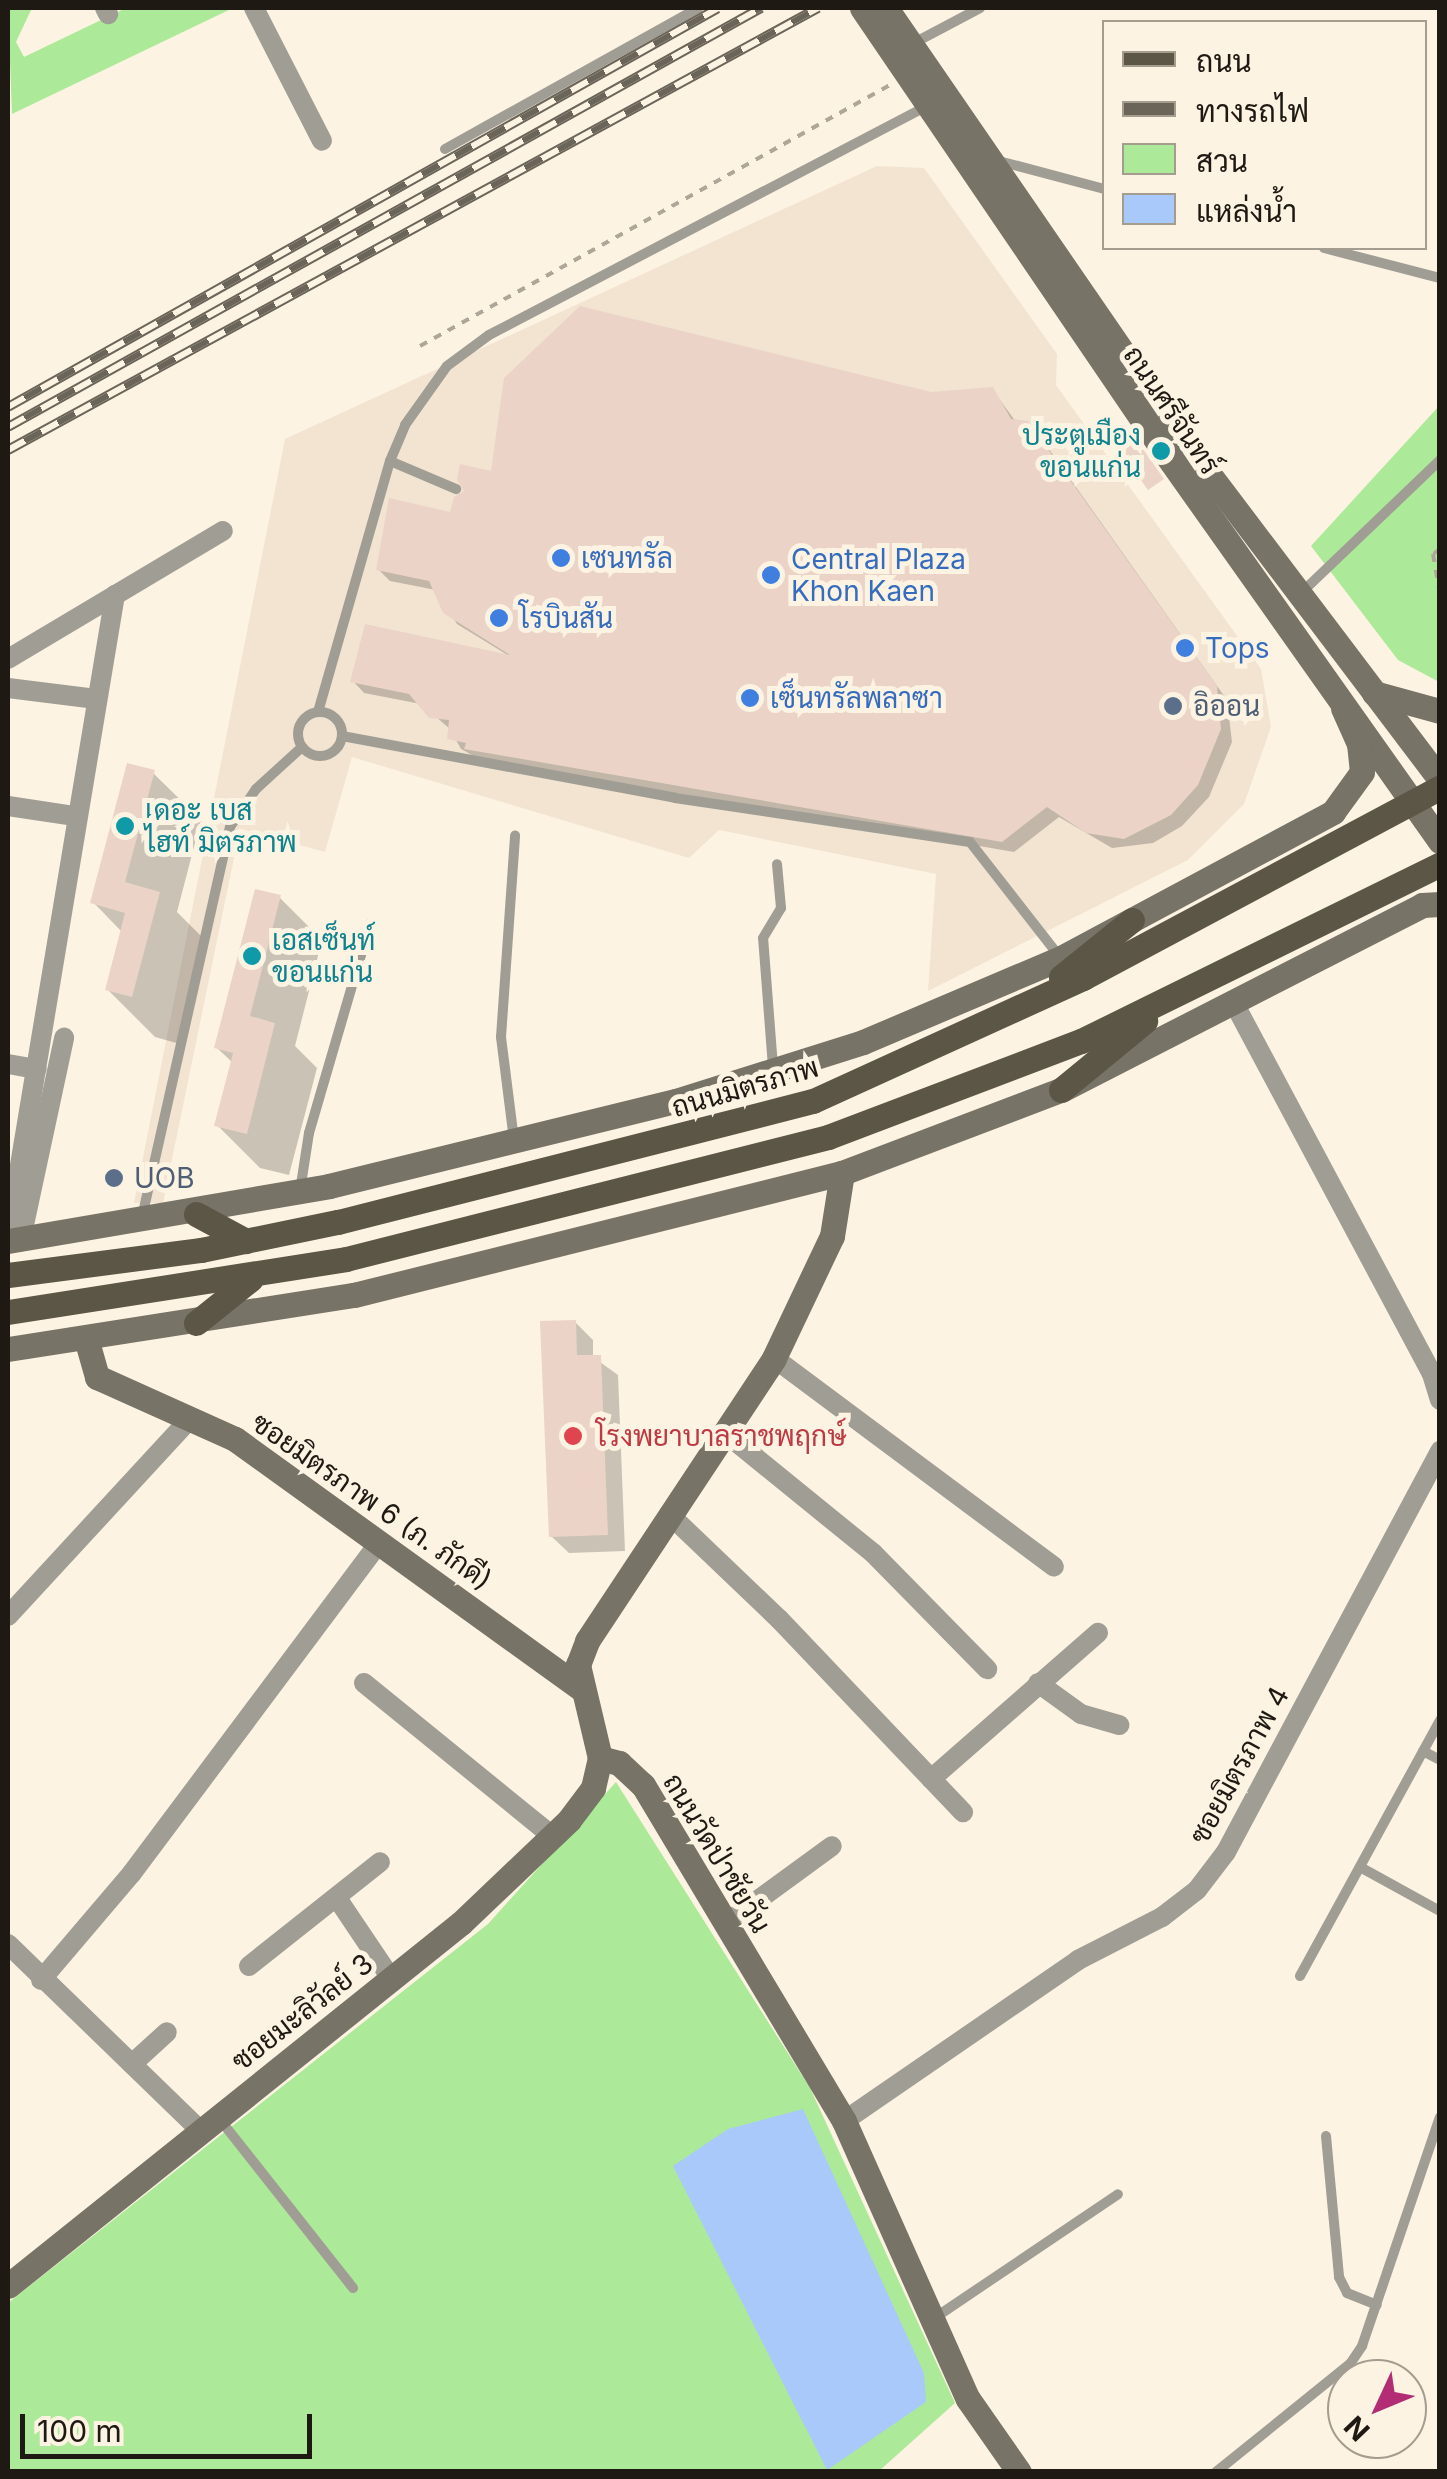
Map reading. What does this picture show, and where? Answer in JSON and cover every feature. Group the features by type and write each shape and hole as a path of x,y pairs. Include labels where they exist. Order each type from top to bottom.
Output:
{"main road":[{"name":"ถนนศรีจันทร์","path":"862,8 1343,708 1440,841"},
{"name":"ถนนศรีจันทร์","path":"886,8 1299,595 1436,770"},
{"path":"1374,693 1440,712"},
{"path":"1333,812 1362,772 1360,744 1343,708"},
{"name":"ถนนมิตรภาพ","path":"12,1239 196,1214 300,1192 514,1141 825,1056 1061,958 1395,776 1436,770"},
{"name":"ถนนมิตรภาพ","path":"8,1276 246,1241 561,1168 838,1092 1026,1005 1413,801 1436,770"},
{"path":"8,1312 255,1276 501,1222 850,1128 993,1076 1172,998 1440,864"},
{"path":"8,1349 196,1323 492,1263 842,1173 1062,1090 1235,1006 1434,902"},
{"path":"1026,1005 1132,920"},
{"path":"1062,1090 1172,998"},
{"path":"600,1758 578,1666 587,1641 774,1358 832,1236 842,1173"},
{"path":"196,1214 246,1241"},
{"path":"196,1323 255,1276"},
{"name":"ซอยมิตรภาพ 6 (ภ. ภักดี)","path":"86,1338 97,1377 235,1439 582,1689"},
{"name":"ถนนวัดป่าชัยวัน","path":"600,1758 620,1762 642,1785 844,2121 968,2399 1019,2472"},
{"name":"ซอยมะลิวัลย์ 3","path":"8,2286 392,1980 552,1836 593,1788 600,1758"}],"street":[{"path":"254,8 322,142"},
{"path":"8,659 223,530"},
{"path":"12,1239 75,816 115,595"},
{"path":"8,688 96,699"},
{"path":"8,806 75,816"},
{"path":"1235,1006 1436,1380 1440,1400"},
{"path":"12,1239 64,1038"},
{"path":"8,1064 37,1069"},
{"path":"774,1358 1054,1567"},
{"path":"8,1616 189,1420"},
{"path":"724,1432 873,1553 987,1669"},
{"name":"ซอยมิตรภาพ 4","path":"844,2121 1078,1960 1162,1917 1197,1890 1226,1852 1440,1451"},
{"path":"669,1514 780,1618 963,1812"},
{"path":"41,1980 132,1873 380,1541"},
{"path":"931,1779 1098,1634"},
{"path":"1038,1683 1081,1714 1119,1725"},
{"path":"364,1684 552,1836"},
{"path":"725,1924 832,1846"},
{"path":"248,1966 380,1862"},
{"path":"336,1898 392,1980"},
{"path":"8,1944 132,2064 209,2124"},
{"path":"132,2064 167,2032"}],"lane":[{"path":"445,149 698,8"},
{"path":"911,44 980,8"},
{"path":"302,747 300,722 318,712 390,461 433,380 489,335 928,106"},
{"path":"988,158 1102,188"},
{"path":"1332,250 1440,278"},
{"path":"1299,595 1440,460"},
{"path":"390,461 456,489"},
{"path":"318,712 337,720 342,736"},
{"path":"302,747 325,755 342,736"},
{"path":"342,736 675,798 970,842 1061,958"},
{"path":"141,1221 230,827 256,789 302,747"},
{"path":"514,834 501,1037 514,1141"},
{"path":"773,1073 763,938 781,908 778,864"},
{"path":"300,1192 309,1133 370,924"},
{"path":"1300,1976 1440,1720"},
{"path":"1422,1751 1440,1760"},
{"path":"1360,1866 1440,1910"},
{"path":"1216,2472 1350,2364 1377,2304 1440,2118"},
{"path":"209,2124 354,2288"},
{"path":"1326,2136 1339,2277 1348,2293 1377,2304"},
{"path":"932,2320 1118,2194"}],"path":[{"path":"420,346 908,76"},
{"path":"1440,549 1432,554 1440,594"}],"shaded area":[{"name":"เซ็นทรัลพลาซา","path":"877,166 924,168 1057,354 1056,385 1261,669 1271,727 1244,804 1188,860 928,991 936,874 719,830 689,858 352,757 325,852 240,829 163,1203 134,1203 285,439"}],"green space":[{"path":"8,8 32,8 16,42 24,57 126,8 233,8 12,114"},
{"path":"1439,406 1439,682 1398,660 1311,546"},
{"path":"616,1782 810,2088 955,2403 879,2471 8,2472 8,2303 488,1924"}],"water":[{"path":"803,2109 924,2373 926,2402 827,2470 673,2166 728,2129"}],"building":[{"name":"Central Plaza Khon Kaen","path":"580,306 931,392 993,387 1011,419 1028,421 1217,686 1221,729 1198,785 1171,815 1124,839 1086,833 1047,807 1002,842 464,749 466,743 447,739 449,720 429,718 409,694 350,682 365,624 510,655 443,613 429,581 376,570 389,498 450,512 454,497 464,491 457,480 460,464 491,471 504,378"},
{"path":"1136,439 1164,479 1148,490 1119,450"},
{"name":"เดอะ เบส ไฮท์ มิตรภาพ","path":"127,763 155,770 125,882 160,892 132,997 105,990 125,913 90,903"},
{"name":"เอสเซ็นท์ ขอนแก่น","path":"255,889 281,895 250,1016 275,1023 247,1134 214,1126 233,1053 214,1048"},
{"path":"576,1320 577,1355 601,1355 608,1535 549,1537 540,1321"}],"railway":[{"path":"8,407 718,8"},
{"path":"8,427 761,8"},
{"path":"8,450 818,8"}],"place":[{"name":"ประตูเมือง ขอนแก่น","path":"1161,451"},
{"name":"เซนทรัล","path":"561,558"},
{"name":"Central Plaza Khon Kaen","path":"771,575"},
{"name":"โรบินสัน","path":"499,618"},
{"name":"Tops","path":"1185,648"},
{"name":"เซ็นทรัลพลาซา","path":"750,698"},
{"name":"อิออน","path":"1173,706"},
{"name":"เดอะ เบส ไฮท์ มิตรภาพ","path":"125,826"},
{"name":"เอสเซ็นท์ ขอนแก่น","path":"252,956"},
{"name":"UOB","path":"114,1178"},
{"name":"โรงพยาบาลราชพฤกษ์","path":"573,1436"}]}
